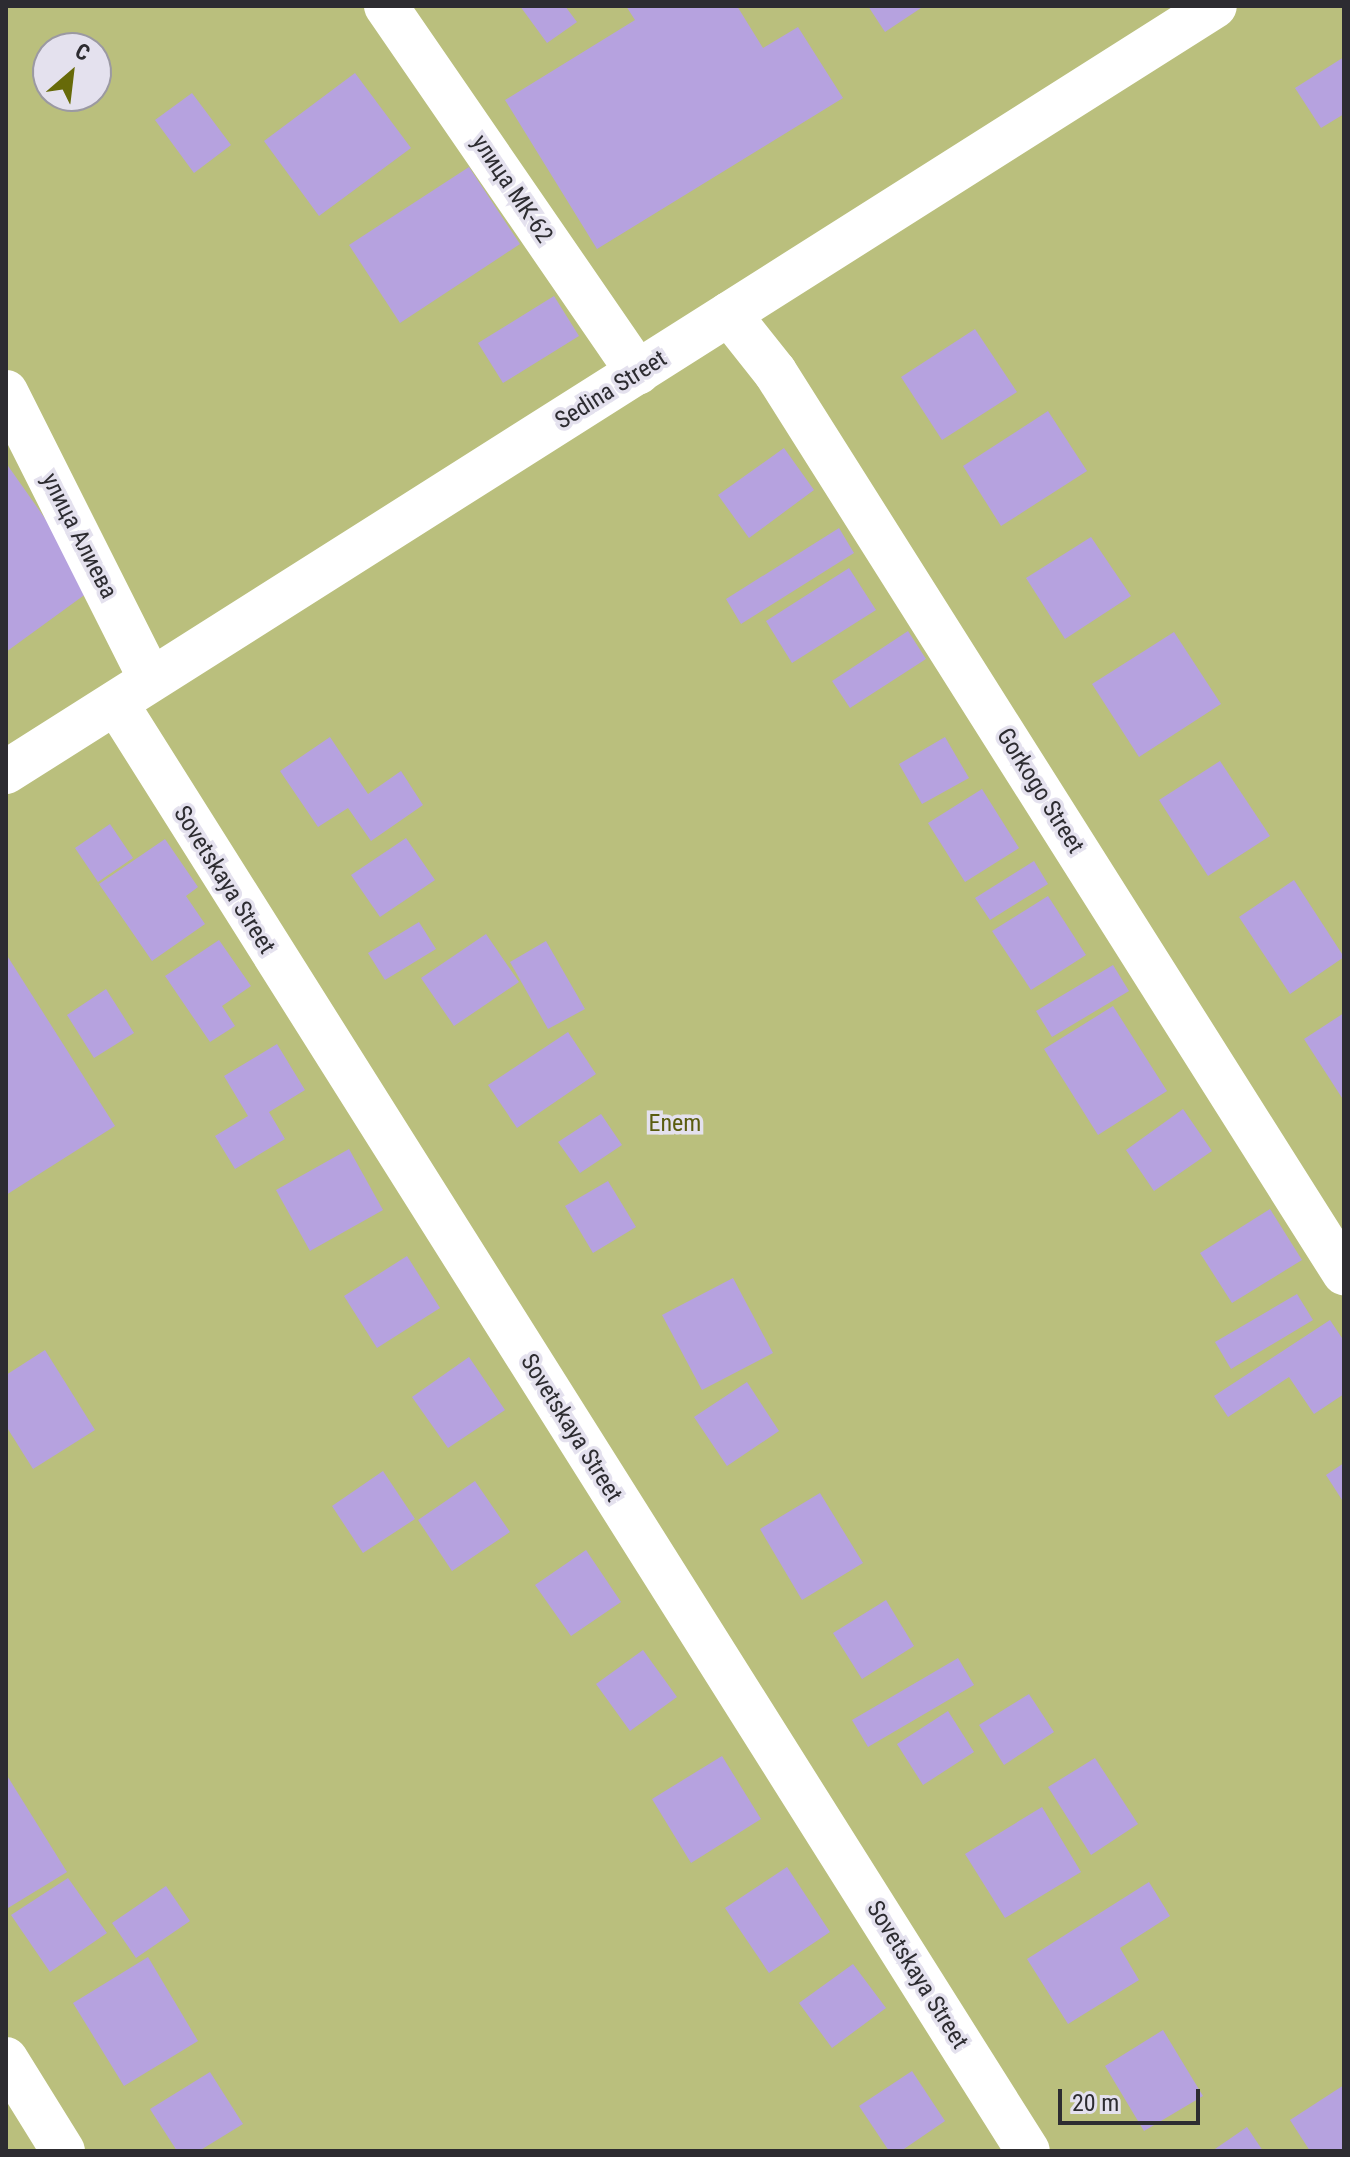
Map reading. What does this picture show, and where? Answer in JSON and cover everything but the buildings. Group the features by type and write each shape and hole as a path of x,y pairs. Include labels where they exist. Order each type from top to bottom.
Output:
{"street":[{"name":"улица МК-62","path":"386,6 638,373"},
{"name":"Sedina Street","path":"6,772 1215,6"},
{"name":"Gorkogo Street","path":"729,314 775,372 1344,1273"},
{"name":"улица Алиева","path":"6,392 133,691"},
{"name":"Sovetskaya Street","path":"133,691 1028,2151"},
{"path":"6,2059 63,2151"}],"green space":[{"name":"Enem","path":"6,6 1344,6 1344,2151 6,2151"}]}
